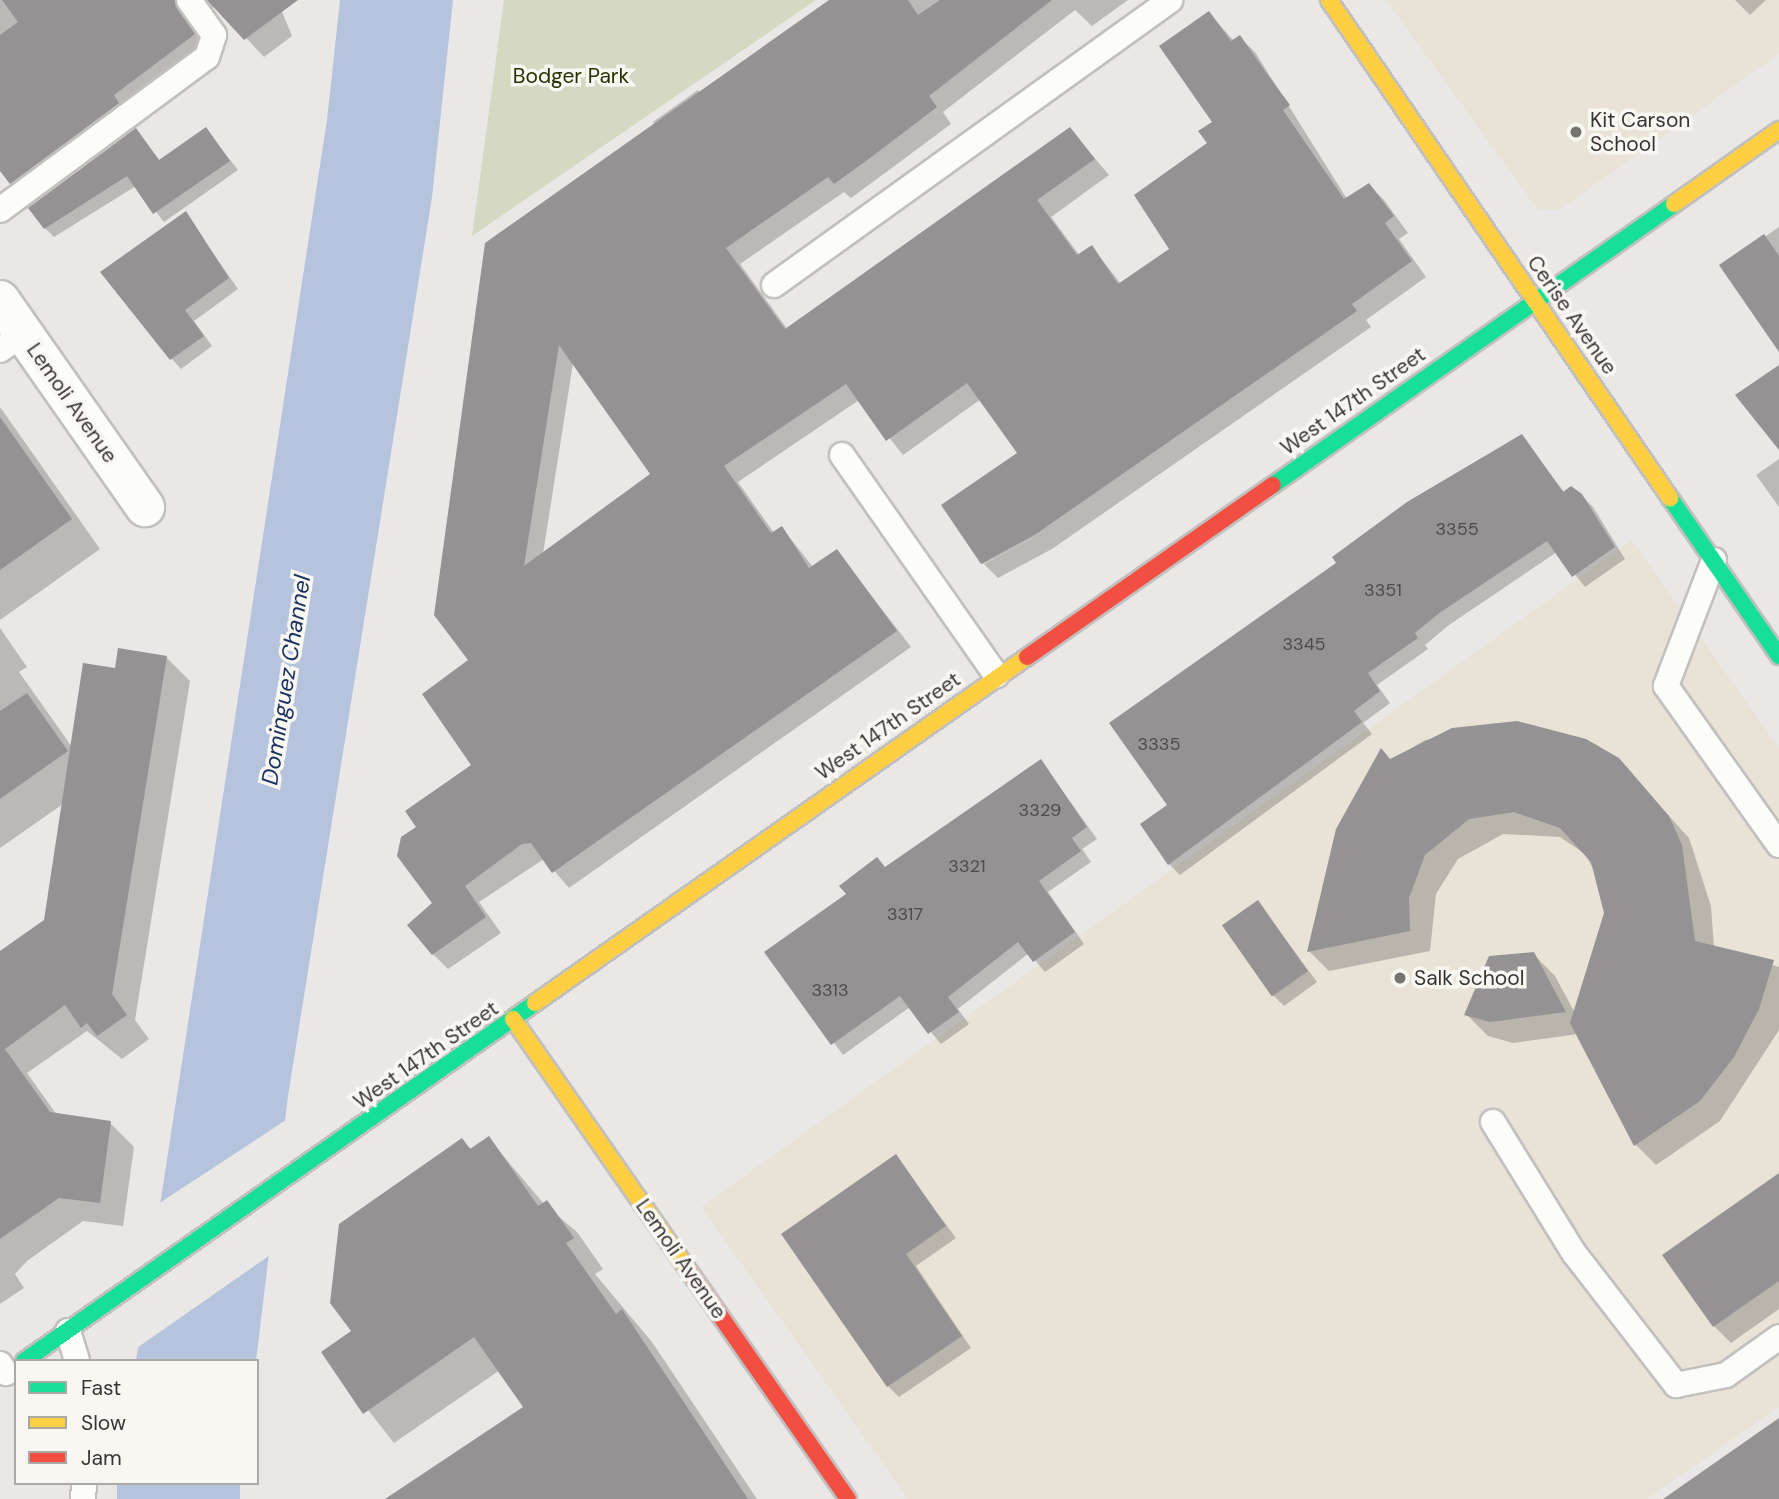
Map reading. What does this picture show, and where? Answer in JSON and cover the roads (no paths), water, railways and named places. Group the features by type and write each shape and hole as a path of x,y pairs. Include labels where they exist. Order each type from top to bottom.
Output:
{"street":[{"name":"Cerise Avenue","path":"1329,0 1779,656"},
{"name":"West 147th Street","path":"25,1359 321,1155 996,675 1779,130"},
{"name":"Lemoli Avenue","path":"0,300 12,342 145,507"},
{"name":"Lemoli Avenue","path":"513,1019 848,1499"}],"lane":[{"path":"0,210 207,57 215,35 190,0"},
{"path":"774,285 1170,0"},
{"path":"842,454 996,675"},
{"path":"1714,560 1666,686 1779,845"},
{"path":"1493,1122 1574,1254 1676,1385 1726,1375 1779,1337"},
{"path":"68,1331 76,1359"}],"water":[{"name":"Dominguez Channel","path":"340,0 453,0 432,197 288,1096 256,1359 136,1359 327,120"},
{"path":"117,1485 240,1485 240,1499 117,1499"}],"place":[{"name":"Kit Carson School","path":"1576,132"},
{"name":"Salk School","path":"1400,978"}],"park label":[{"name":"Bodger Park","path":"571,76"}]}
